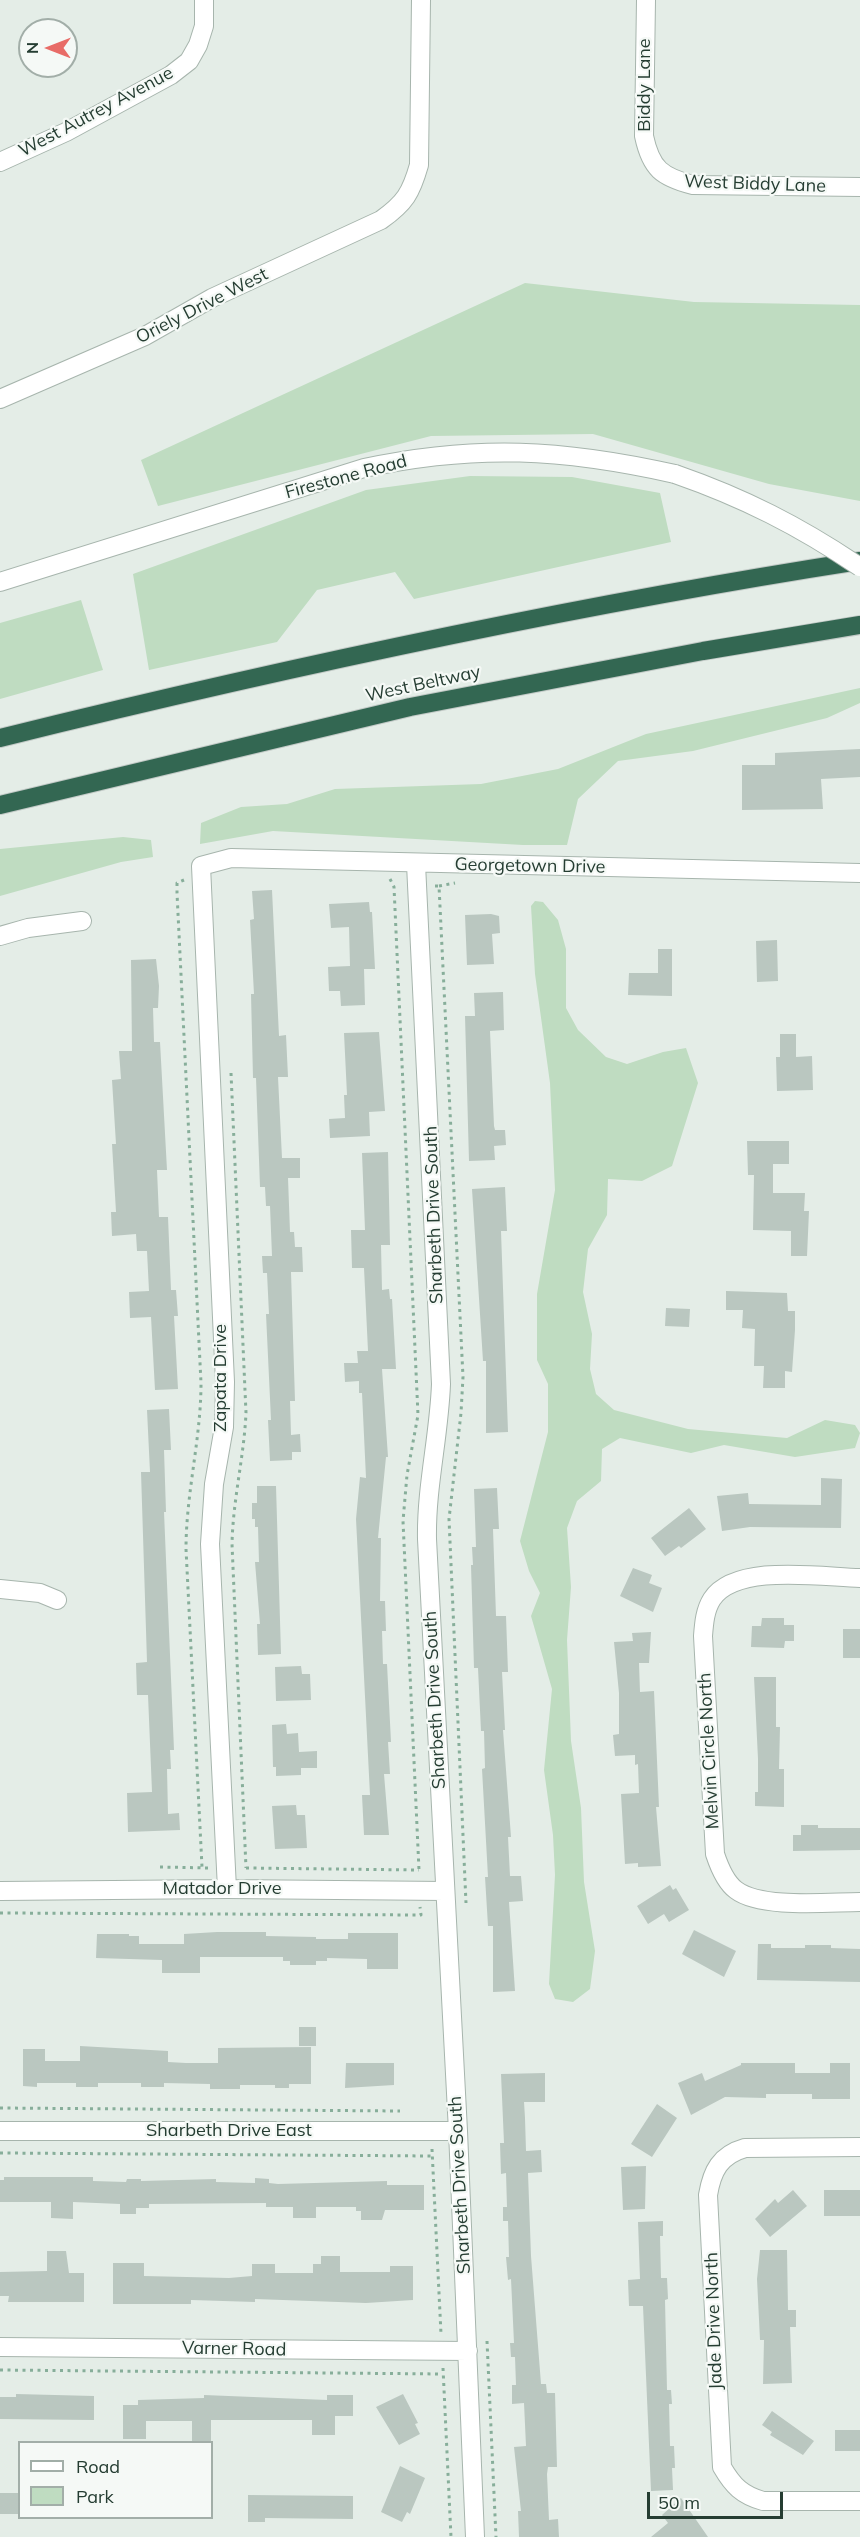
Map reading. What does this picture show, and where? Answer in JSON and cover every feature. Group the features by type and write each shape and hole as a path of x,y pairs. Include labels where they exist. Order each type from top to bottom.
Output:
{"highway":[{"path":"0,738 166,697 412,643 609,603 860,561"},
{"name":"West Beltway","path":"0,805 410,706 703,651 860,625"}],"street":[{"name":"West Autrey Avenue","path":"0,162 66,132 171,75 189,61 198,45 204,26 204,0"},
{"name":"Oriely Drive West","path":"0,399 146,336 212,298 381,220 401,206 412,188 419,165 421,0"},
{"name":"Biddy Lane","path":"646,0 644,136 648,153 655,167"},
{"name":"West Biddy Lane","path":"655,167 671,180 693,185 860,187"},
{"name":"Firestone Road","path":"0,582 364,468 415,458 474,451 528,451 613,460 675,474 733,494 783,519 860,567"},
{"name":"Georgetown Drive","path":"201,873 231,858 860,873"},
{"name":"Sharbeth Drive South","path":"416,864 441,1384 440,1415 426,1510 458,2131 475,2537"},
{"name":"Zapata Drive","path":"201,873 225,1382 224,1426 214,1484 210,1544 227,1889"},
{"path":"0,936 28,928 82,921"},
{"name":"Melvin Circle North","path":"860,1578 753,1575 722,1589 708,1607 703,1636 715,1854 724,1876 736,1890 761,1900 860,1902"},
{"path":"0,1589 40,1593 57,1600"},
{"name":"Matador Drive","path":"0,1891 227,1889 444,1891"},
{"name":"Sharbeth Drive East","path":"0,2131 458,2131"},
{"name":"Jade Drive North","path":"860,2146 745,2148 723,2158 711,2176 708,2195 719,2448 722,2467 733,2486 748,2496 763,2501 860,2501"},
{"name":"Varner Road","path":"0,2347 468,2351"}],"path":[{"path":"201,873 177,883 201,1383 199,1436 188,1499 186,1549 202,1867"},
{"path":"382,875 393,883 402,883"},
{"path":"393,883 418,1415 407,1475 403,1521 419,1869"},
{"path":"430,886 439,886 463,1377 462,1413 449,1519 466,1908"},
{"path":"0,2108 405,2111"},
{"path":"430,2132 451,2537"},
{"path":"0,2153 433,2156"},
{"path":"486,2337 496,2537"},
{"path":"0,2370 443,2374"}],"green space":[{"path":"525,283 694,302 860,305 860,501 769,484 593,434 431,436 158,506 141,460"},
{"path":"470,476 572,477 660,493 671,542 414,599 395,572 317,590 277,642 149,670 133,574 366,490"},
{"path":"81,600 103,670 0,699 0,623"},
{"path":"860,688 860,703 827,718 693,751 618,761 578,799 567,845 523,845 273,831 200,844 201,823 241,807 287,804 335,789 481,784 558,769 646,734"},
{"path":"123,837 151,840 153,857 121,862 0,896 0,849"},
{"path":"535,901 543,902 558,920 566,949 566,1008 578,1030 606,1057 627,1064 663,1052 686,1048 698,1083 672,1166 642,1181 608,1179 607,1215 588,1249 583,1292 592,1334 590,1369 596,1394 614,1410 688,1429 787,1438 825,1420 855,1425 860,1433 855,1448 795,1457 724,1445 691,1453 620,1438 602,1449 601,1481 577,1501 567,1528 571,1587 567,1640 571,1741 581,1808 584,1882 595,1951 590,1989 573,2002 555,1999 549,1984 555,1875 553,1835 544,1770 552,1689 531,1616 540,1593 529,1571 520,1541 548,1432 548,1384 537,1360 537,1294 555,1190 550,1083 535,974 531,906"}],"building":[{"path":"860,749 860,777 821,779 823,809 742,810 742,765 775,765 775,753"},
{"path":"272,890 279,1036 286,1035 288,1077 278,1077 282,1158 300,1158 300,1178 288,1178 290,1232 294,1232 295,1247 302,1247 303,1272 291,1272 295,1401 290,1401 291,1435 300,1434 301,1452 292,1452 292,1460 270,1461 268,1420 271,1420 266,1314 269,1314 267,1273 263,1273 262,1256 272,1256 270,1206 266,1206 265,1187 260,1187 256,1078 253,1078 251,994 254,994 250,920 254,919 252,891"},
{"path":"369,902 370,912 372,912 375,969 364,969 365,1005 341,1006 340,991 329,991 328,967 350,966 349,927 331,928 329,904"},
{"path":"465,915 499,916 500,933 492,934 494,964 467,965"},
{"path":"777,940 778,981 757,982 756,941"},
{"path":"658,949 672,949 672,996 628,995 629,973 658,973"},
{"path":"156,959 159,986 158,1008 153,1008 154,1042 160,1042 167,1170 157,1170 159,1217 168,1217 171,1290 176,1290 178,1316 174,1316 178,1389 155,1390 151,1317 130,1318 129,1292 149,1291 147,1251 137,1251 136,1234 112,1236 111,1212 116,1212 112,1144 116,1144 112,1080 121,1079 119,1051 132,1051 131,960"},
{"path":"503,992 504,1030 490,1031 494,1126 495,1130 505,1130 506,1145 494,1146 495,1160 469,1161 465,1016 475,1016 474,993"},
{"path":"379,1032 385,1111 369,1112 370,1136 330,1138 329,1119 345,1118 344,1095 347,1095 344,1033"},
{"path":"780,1034 796,1034 796,1057 812,1056 813,1090 777,1091 776,1057 780,1057"},
{"path":"747,1141 789,1141 789,1164 773,1164 773,1193 805,1193 804,1211 809,1211 807,1256 791,1256 791,1231 753,1230 754,1175 748,1175"},
{"path":"388,1152 390,1245 381,1245 382,1290 389,1289 390,1299 392,1299 396,1369 382,1369 388,1457 386,1457 378,1538 381,1538 380,1601 385,1601 386,1631 382,1631 383,1664 387,1664 391,1742 388,1742 390,1774 384,1774 389,1835 364,1835 362,1795 370,1795 356,1519 360,1477 366,1478 362,1393 359,1393 359,1381 345,1382 344,1363 358,1363 357,1351 368,1351 364,1268 352,1268 351,1230 365,1230 362,1153"},
{"path":"505,1187 507,1231 501,1231 508,1432 486,1433 486,1361 483,1361 472,1189"},
{"path":"726,1291 787,1293 788,1311 795,1311 795,1330 792,1372 785,1371 785,1388 763,1388 764,1366 754,1366 755,1329 742,1328 743,1310 726,1310"},
{"path":"666,1308 690,1309 689,1327 665,1326"},
{"path":"169,1409 171,1450 164,1450 166,1512 164,1512 174,1750 170,1750 171,1769 167,1769 168,1814 179,1813 180,1830 128,1832 127,1793 152,1792 148,1695 137,1695 136,1663 147,1662 141,1472 150,1472 147,1410"},
{"path":"821,1478 842,1479 841,1528 750,1527 722,1531 717,1496 748,1493 749,1504 821,1505"},
{"path":"257,1486 276,1486 281,1654 258,1655 257,1624 260,1624 255,1562 259,1562 258,1527 255,1527 255,1519 252,1519 252,1503 257,1503"},
{"path":"497,1488 499,1529 493,1529 496,1616 506,1616 508,1672 502,1672 505,1730 503,1730 511,1837 508,1837 510,1876 521,1876 523,1901 509,1902 515,1991 493,1992 493,1926 488,1926 485,1877 488,1877 482,1769 485,1768 484,1731 481,1731 478,1668 474,1668 471,1565 473,1565 472,1547 476,1547 474,1489"},
{"path":"689,1508 706,1529 681,1548 679,1546 665,1556 651,1538"},
{"path":"633,1568 652,1575 649,1583 662,1588 653,1612 620,1596"},
{"path":"762,1618 784,1618 784,1625 794,1625 794,1641 785,1641 784,1648 751,1647 752,1626 761,1626"},
{"path":"843,1629 860,1629 860,1658 843,1658"},
{"path":"651,1632 649,1663 639,1663 640,1692 654,1691 659,1807 656,1807 661,1866 638,1867 638,1863 625,1864 621,1794 639,1793 638,1764 635,1765 635,1755 615,1756 613,1735 619,1734 619,1693 614,1642 633,1641 632,1633"},
{"path":"301,1666 302,1674 310,1674 311,1700 276,1701 275,1667"},
{"path":"754,1677 776,1677 776,1727 780,1727 779,1769 784,1769 784,1807 755,1806 755,1792 758,1792 758,1759"},
{"path":"286,1724 287,1734 298,1733 299,1752 317,1751 317,1768 301,1768 301,1775 276,1776 276,1767 273,1767 272,1725"},
{"path":"296,1805 297,1815 305,1815 307,1848 275,1849 272,1806"},
{"path":"801,1825 818,1825 818,1828 860,1828 860,1850 793,1851 793,1835 801,1835"},
{"path":"670,1885 673,1890 676,1888 689,1910 669,1922 664,1914 648,1924 637,1906"},
{"path":"694,1930 736,1951 724,1977 682,1954"},
{"path":"266,1932 266,1936 316,1937 316,1939 348,1939 348,1933 398,1933 398,1969 367,1969 367,1959 327,1958 327,1961 316,1961 316,1965 290,1965 290,1961 283,1961 283,1957 200,1957 200,1973 162,1973 162,1960 96,1958 97,1934 139,1936 139,1944 184,1944 184,1934"},
{"path":"758,1944 771,1944 771,1948 831,1945 831,1948 860,1949 860,1982 757,1980"},
{"path":"299,2027 316,2027 316,2046 299,2046"},
{"path":"80,2046 168,2051 168,2062 186,2063 218,2063 218,2048 311,2047 311,2084 289,2084 289,2088 275,2088 275,2085 240,2085 240,2089 210,2089 210,2084 164,2083 164,2087 141,2087 141,2083 98,2083 98,2087 76,2087 76,2083 37,2083 37,2087 23,2086 23,2049 45,2049 45,2061 80,2061"},
{"path":"346,2063 394,2063 394,2085 345,2088"},
{"path":"741,2063 795,2063 795,2073 830,2073 830,2063 850,2063 850,2099 812,2099 812,2094 766,2094 766,2098 725,2097 691,2115 678,2083 702,2073 705,2081"},
{"path":"545,2073 545,2102 524,2102 526,2151 541,2150 542,2172 528,2173 531,2256 541,2384 546,2384 547,2393 555,2393 557,2467 548,2467 547,2474 549,2520 558,2519 559,2537 519,2537 518,2511 521,2511 514,2447 526,2446 524,2403 512,2404 512,2385 516,2385 515,2357 511,2357 510,2343 514,2343 511,2279 508,2280 506,2257 509,2257 508,2221 503,2221 503,2207 507,2207 506,2173 501,2174 500,2143 504,2143 501,2074"},
{"path":"657,2104 677,2118 652,2157 631,2144"},
{"path":"646,2166 645,2209 623,2210 621,2167"},
{"path":"4,2177 93,2177 93,2181 126,2182 127,2179 141,2179 141,2181 216,2179 216,2182 255,2183 255,2178 269,2179 269,2183 278,2184 387,2181 387,2185 424,2185 424,2210 385,2210 382,2220 361,2220 361,2211 356,2211 356,2207 316,2207 316,2218 293,2218 293,2207 266,2207 266,2203 149,2204 149,2208 136,2208 136,2214 120,2214 120,2204 73,2202 73,2219 51,2218 51,2202 0,2202 0,2180 4,2180"},
{"path":"793,2190 807,2206 770,2237 755,2219 775,2199 778,2203"},
{"path":"824,2190 860,2190 860,2216 824,2216"},
{"path":"663,2221 663,2236 660,2236 661,2278 667,2278 668,2299 665,2300 667,2390 671,2390 670,2446 674,2446 675,2468 672,2468 673,2490 651,2491 643,2306 629,2306 628,2280 640,2279 638,2222"},
{"path":"760,2250 787,2250 788,2310 796,2310 796,2327 790,2327 792,2383 763,2384 764,2340 760,2340 757,2279"},
{"path":"47,2251 66,2251 69,2273 84,2273 84,2302 8,2302 9,2296 0,2296 0,2272 47,2271"},
{"path":"321,2256 340,2256 340,2272 390,2272 390,2266 413,2266 413,2300 366,2303 255,2299 255,2302 191,2300 191,2304 113,2304 113,2263 144,2263 144,2276 229,2278 252,2276 252,2264 275,2264 275,2273 313,2273 313,2264 321,2264"},
{"path":"16,2394 94,2396 94,2420 0,2419 0,2397 16,2397"},
{"path":"403,2394 418,2423 415,2424 420,2434 399,2445 376,2407"},
{"path":"204,2395 327,2400 327,2395 353,2395 353,2416 335,2416 335,2435 312,2435 312,2420 211,2420 211,2441 192,2441 192,2421 146,2421 146,2439 123,2439 123,2405 138,2405 138,2400 204,2398"},
{"path":"772,2411 814,2441 803,2455 770,2435 772,2432 762,2425"},
{"path":"835,2430 860,2430 860,2451 835,2451"},
{"path":"400,2466 425,2478 410,2514 407,2512 402,2522 381,2512"},
{"path":"0,2493 18,2493 18,2514 0,2514"},
{"path":"248,2495 353,2496 353,2519 265,2518 265,2522 248,2522"},
{"path":"681,2498 708,2537 651,2537 668,2523 662,2515"}]}
